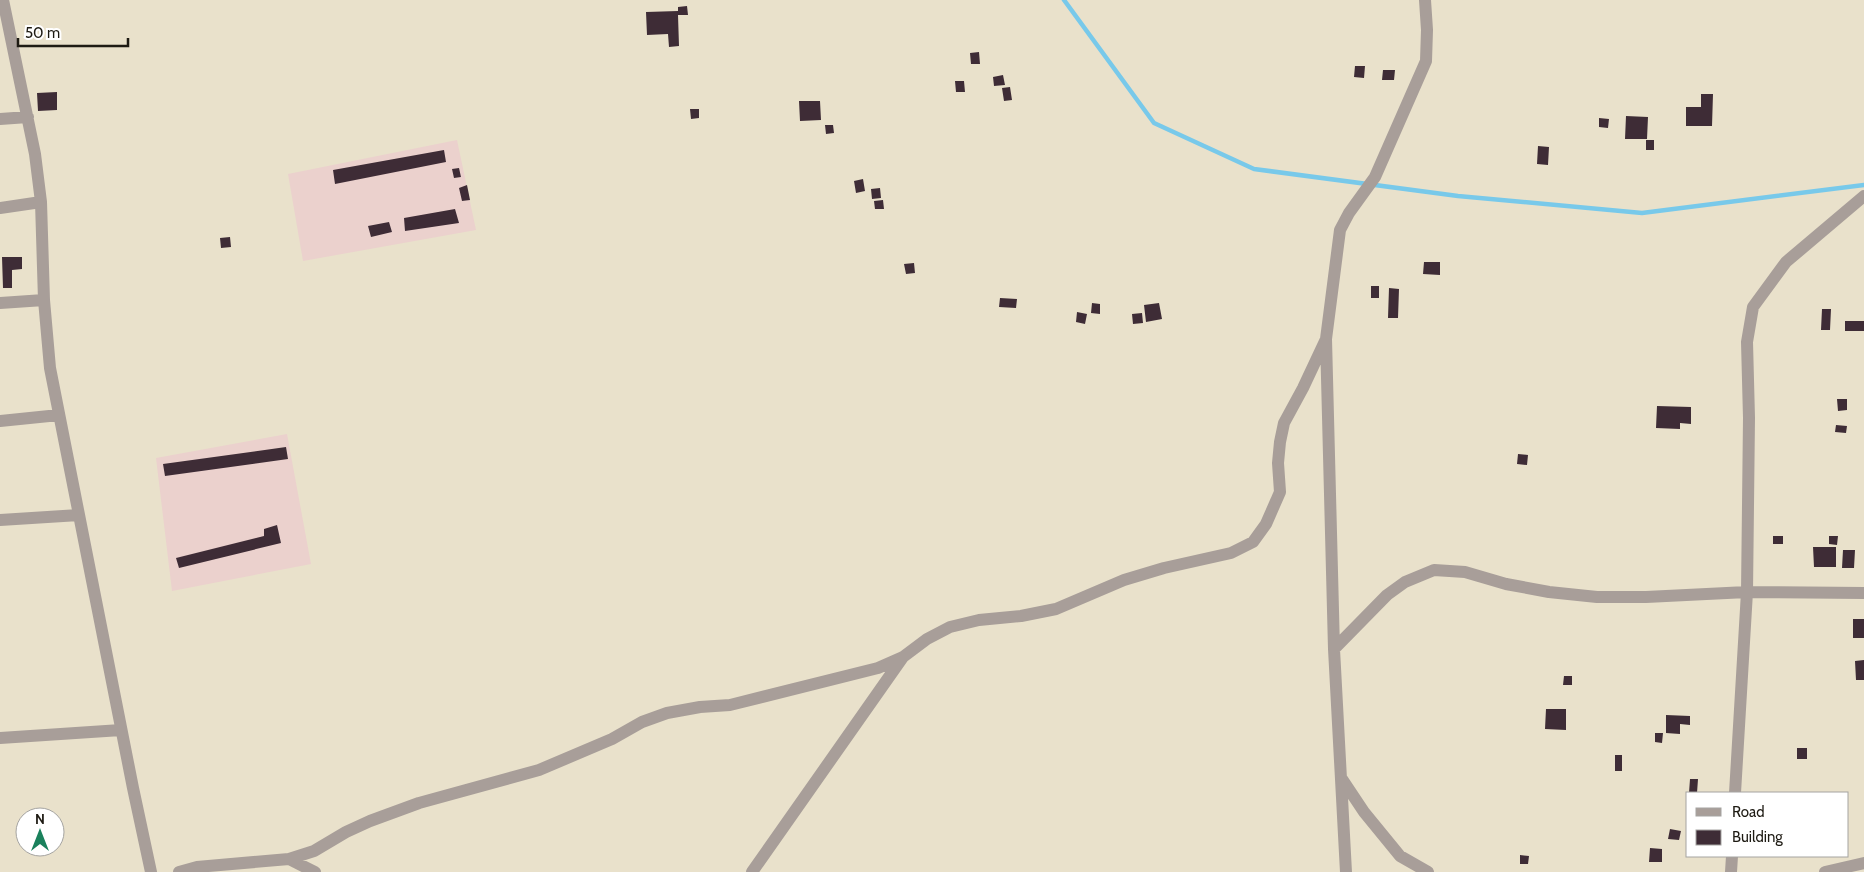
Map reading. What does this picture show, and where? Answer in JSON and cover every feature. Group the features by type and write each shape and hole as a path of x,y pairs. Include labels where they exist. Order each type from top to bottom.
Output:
{"street":[{"path":"3,0 28,117 41,202 44,300 50,368 121,730 151,872"},
{"path":"1346,872 1334,649 1326,339 1340,230 1349,213 1375,177 1426,61 1425,0"},
{"path":"0,119 28,117"},
{"path":"1735,792 1746,592 1749,418 1746,342 1753,307 1786,262 1864,196"},
{"path":"0,208 41,202"},
{"path":"0,303 44,300"},
{"path":"179,872 197,867 289,859 314,851 346,832 370,821 419,803 539,770 612,739 642,722 666,713 700,707 730,705 878,668 903,657 927,639 950,627 979,620 1021,616 1056,609 1124,580 1164,568 1231,553 1253,542 1266,524 1280,492 1278,463 1284,423 1326,339"},
{"path":"0,421 59,415"},
{"path":"0,520 79,514"},
{"path":"1334,649 1387,596 1405,582 1434,570 1465,572 1506,584 1549,592 1597,597 1646,597 1746,592 1864,593"},
{"path":"752,872 903,657"},
{"path":"0,738 121,730"},
{"path":"1342,779 1364,812 1400,856 1428,872"},
{"path":"1731,872 1732,857"},
{"path":"289,859 314,872"},
{"path":"1825,872 1864,863"}],"shaded area":[{"path":"457,140 476,230 303,261 288,174"},
{"path":"287,434 311,564 172,591 156,458"}],"building":[{"path":"687,6 688,15 678,15 679,46 669,47 668,34 647,35 646,12 678,11 678,7"},
{"path":"979,52 980,64 971,64 970,53"},
{"path":"1355,66 1365,66 1364,78 1354,77"},
{"path":"1383,70 1395,70 1394,80 1382,80"},
{"path":"1003,75 1005,85 994,86 993,77"},
{"path":"955,81 964,81 965,92 956,92"},
{"path":"1010,87 1012,100 1004,101 1002,88"},
{"path":"57,92 57,110 38,111 37,93"},
{"path":"1701,94 1713,94 1712,126 1686,126 1686,107 1701,107"},
{"path":"799,101 820,101 821,120 800,121"},
{"path":"690,109 699,109 699,118 691,119"},
{"path":"1626,116 1648,117 1647,139 1625,139"},
{"path":"1599,118 1609,119 1608,128 1599,127"},
{"path":"825,125 833,125 834,133 826,134"},
{"path":"1646,140 1654,140 1654,150 1646,150"},
{"path":"1538,146 1549,147 1548,165 1537,164"},
{"path":"444,150 446,162 335,184 333,170"},
{"path":"459,168 461,177 454,178 452,169"},
{"path":"863,179 865,191 856,193 854,181"},
{"path":"467,185 470,200 462,201 459,188"},
{"path":"880,188 881,198 872,199 871,189"},
{"path":"883,200 884,209 875,209 874,201"},
{"path":"455,209 459,223 405,231 404,218"},
{"path":"389,222 392,232 371,237 368,226"},
{"path":"230,237 231,247 221,248 220,238"},
{"path":"2,257 22,257 22,269 12,270 12,288 3,288"},
{"path":"1424,262 1440,262 1440,275 1423,274"},
{"path":"914,263 915,273 906,274 904,264"},
{"path":"1371,286 1379,286 1379,298 1371,298"},
{"path":"1389,288 1399,289 1398,318 1388,318"},
{"path":"1000,298 1017,299 1016,308 999,307"},
{"path":"1092,303 1100,304 1100,314 1091,313"},
{"path":"1159,303 1162,319 1146,322 1144,305"},
{"path":"1822,309 1831,309 1830,330 1821,330"},
{"path":"1077,312 1087,314 1085,324 1076,322"},
{"path":"1142,313 1143,323 1133,324 1132,314"},
{"path":"1845,321 1864,321 1864,331 1845,331"},
{"path":"1837,399 1847,399 1847,410 1838,411"},
{"path":"1657,406 1691,407 1691,424 1680,423 1680,429 1656,428"},
{"path":"1836,425 1847,426 1846,433 1835,432"},
{"path":"286,447 288,459 165,476 163,464"},
{"path":"1518,454 1528,455 1527,465 1517,464"},
{"path":"277,525 281,543 179,568 176,558 264,536 264,529"},
{"path":"1773,536 1783,536 1783,544 1773,544"},
{"path":"1829,536 1838,536 1837,545 1829,544"},
{"path":"1813,547 1836,547 1836,567 1814,567"},
{"path":"1843,550 1855,550 1854,568 1842,568"},
{"path":"1853,619 1864,619 1864,638 1853,638"},
{"path":"1864,660 1864,680 1856,680 1855,661"},
{"path":"1564,676 1572,676 1572,685 1563,685"},
{"path":"1546,709 1566,709 1566,730 1545,729"},
{"path":"1666,715 1690,716 1690,725 1680,724 1680,734 1666,733"},
{"path":"1655,733 1663,733 1662,743 1655,742"},
{"path":"1797,748 1807,748 1807,759 1797,759"},
{"path":"1615,755 1622,755 1622,771 1615,771"},
{"path":"1690,779 1698,779 1697,792 1689,792"},
{"path":"1670,829 1681,831 1679,840 1668,839"},
{"path":"1650,848 1662,849 1662,862 1649,862"},
{"path":"1520,855 1529,856 1528,864 1520,864"}],"waterway":[{"path":"1064,0 1154,123 1254,169 1458,196 1642,213 1864,185"}]}
